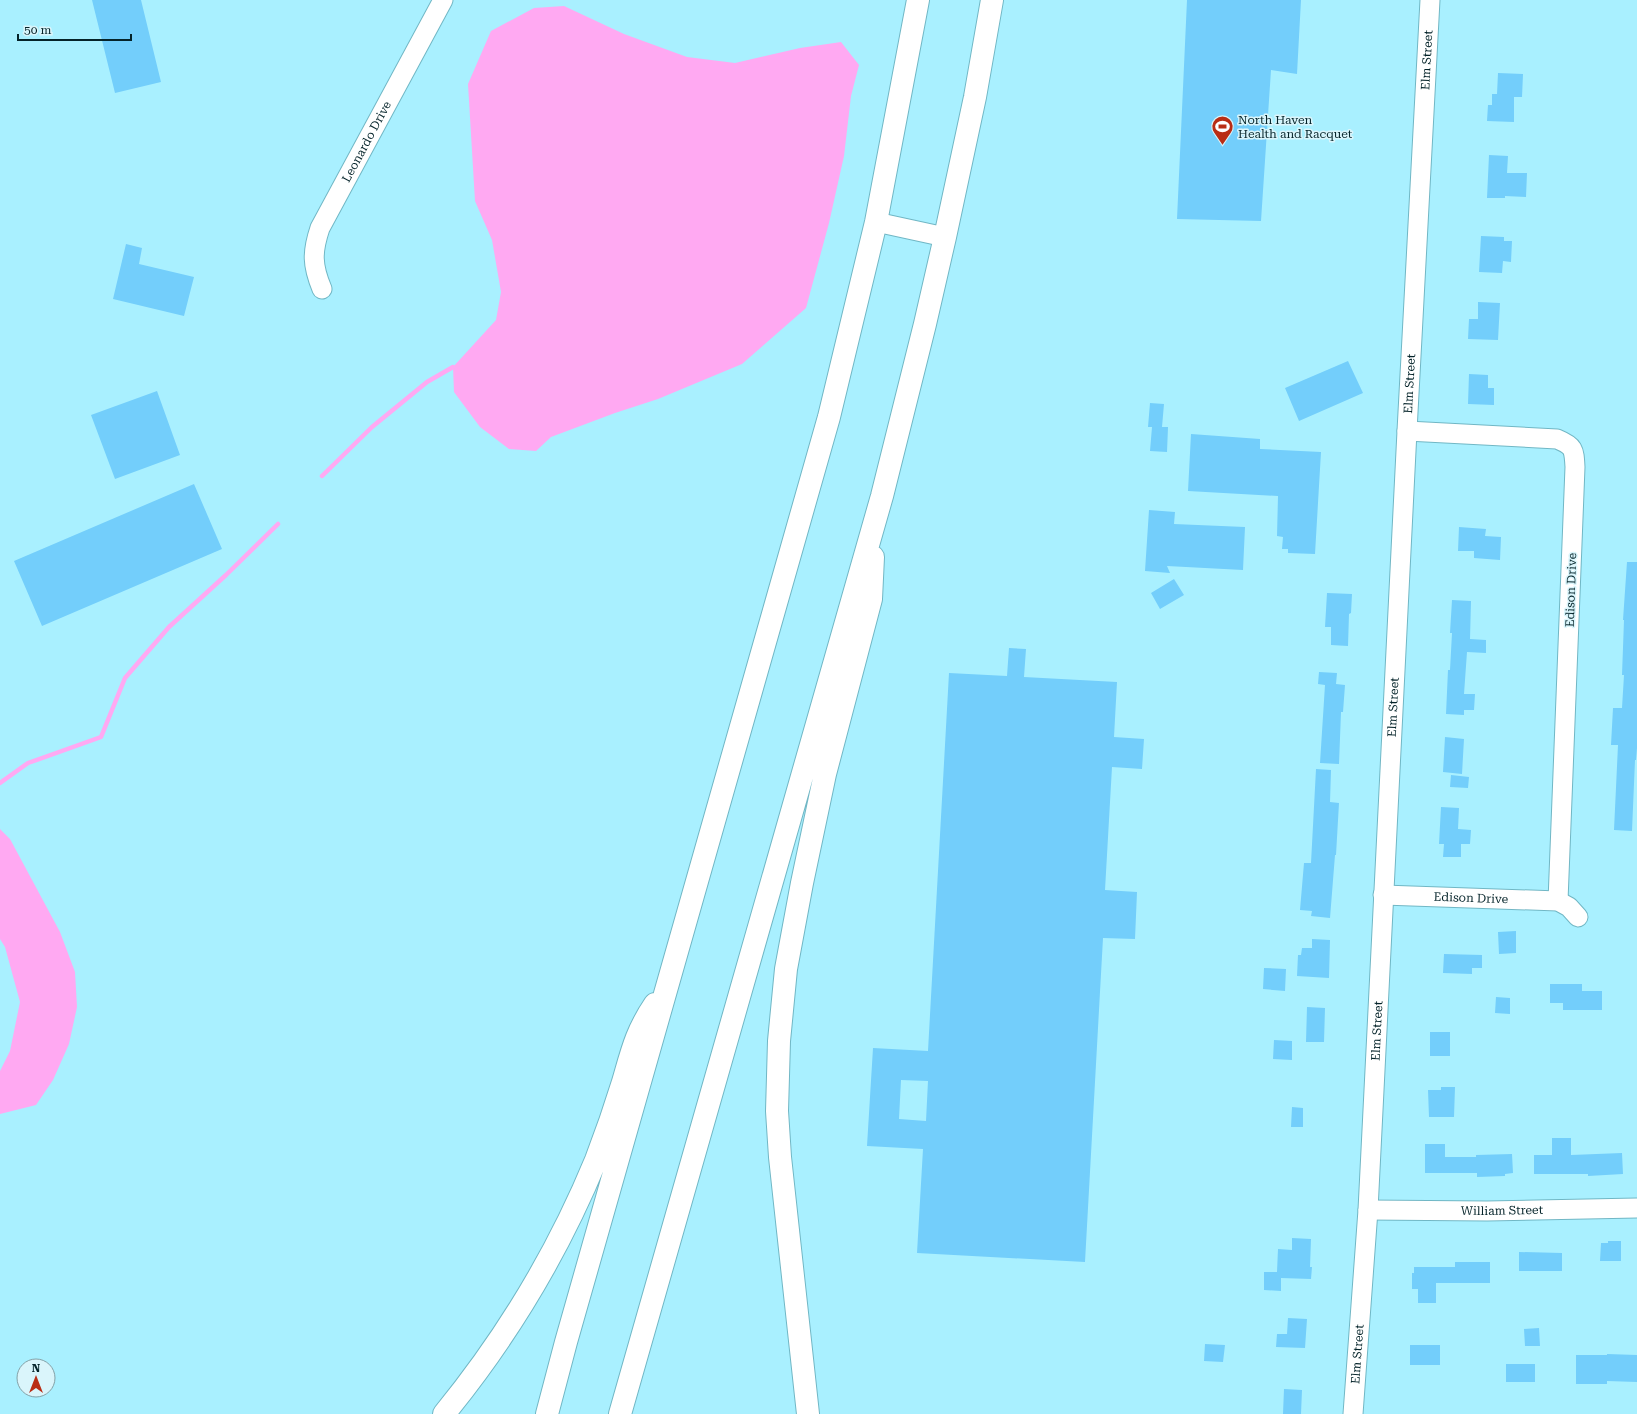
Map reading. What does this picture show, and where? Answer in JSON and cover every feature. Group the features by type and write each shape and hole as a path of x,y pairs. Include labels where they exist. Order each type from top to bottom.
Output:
{"highway":[{"path":"547,1414 568,1334 815,470 876,222 918,0"},
{"path":"620,1414 872,531 906,404 945,237 975,97 992,0"},
{"path":"808,1414 780,1151 777,1111 779,1041 786,969 813,830 832,745 871,599 873,571 872,531"},
{"path":"444,1414 479,1370 512,1323 556,1246 585,1186 601,1147 637,1035 649,1013 668,987"}],"street":[{"name":"Leonardo Drive","path":"322,289 316,273 313,258 320,228 443,0"},
{"name":"Elm Street","path":"1353,1414 1368,1210 1430,0"},
{"path":"876,222 945,237"},
{"name":"Edison Drive","path":"1383,895 1558,901 1575,467 1574,450 1569,444 1557,439 1407,431"},
{"path":"1558,901 1569,907 1578,917"},
{"name":"William Street","path":"1368,1210 1487,1211 1637,1208"}],"shaded area":[{"path":"564,6 624,34 687,57 735,63 800,48 841,42 859,65 851,96 844,156 829,223 806,308 742,364 658,399 551,437 536,451 509,449 480,427 454,392 453,367 496,320 501,292 492,240 475,201 468,84 491,31 534,8"},
{"path":"0,829 10,839 60,932 75,972 77,1007 69,1044 53,1080 36,1105 0,1114 0,1071 10,1051 20,1002 5,947 0,939"}],"building":[{"path":"92,0 141,0 161,82 115,93"},
{"name":"North Haven Health and Racquet","path":"1187,0 1301,0 1297,74 1271,70 1261,221 1177,219"},
{"path":"1498,73 1523,74 1522,97 1514,97 1514,122 1487,121 1488,105 1492,105 1492,94 1497,94"},
{"path":"1489,155 1508,156 1507,173 1527,173 1526,197 1505,196 1505,198 1487,198"},
{"path":"1481,236 1504,237 1504,241 1512,241 1511,262 1503,261 1502,273 1479,272"},
{"path":"126,244 142,248 139,264 194,277 184,316 113,299"},
{"path":"1478,302 1500,303 1498,340 1468,339 1469,319 1478,319"},
{"path":"1348,361 1363,393 1299,421 1285,388"},
{"path":"1469,374 1488,375 1488,388 1494,388 1494,405 1468,404"},
{"path":"157,391 180,455 115,479 91,415"},
{"path":"1150,403 1164,404 1162,427 1168,427 1167,452 1150,451 1152,427 1148,427"},
{"path":"1191,434 1260,439 1260,449 1321,452 1315,554 1288,553 1288,549 1282,549 1283,537 1277,536 1278,496 1188,491"},
{"path":"194,484 222,549 42,626 14,561"},
{"path":"1149,510 1175,512 1174,524 1245,527 1243,570 1167,566 1170,573 1145,571"},
{"path":"1459,527 1486,529 1485,536 1501,537 1500,560 1474,558 1474,551 1458,551"},
{"path":"1627,562 1637,562 1637,748 1635,760 1632,831 1614,830 1618,745 1611,745 1613,708 1622,708 1624,675 1622,675 1623,620"},
{"path":"1174,579 1184,595 1160,609 1151,593"},
{"path":"1327,593 1352,594 1351,613 1349,614 1348,646 1331,645 1331,627 1325,627"},
{"path":"1452,600 1471,601 1470,639 1486,640 1486,653 1467,652 1464,694 1475,694 1474,710 1464,710 1464,715 1446,714 1448,670 1450,670 1452,633 1450,633"},
{"path":"1009,648 1026,649 1024,677 1117,682 1114,737 1144,739 1142,769 1112,767 1105,890 1137,892 1135,939 1103,938 1085,1262 917,1253 923,1149 867,1146 873,1048 928,1051 949,673 1007,676","holes":["901,1080 928,1081 926,1121 899,1119"]},
{"path":"1319,672 1337,673 1336,684 1345,685 1343,712 1341,712 1339,764 1320,763 1325,685 1318,684"},
{"path":"1445,737 1464,739 1462,774 1443,772"},
{"path":"1316,769 1331,770 1330,802 1339,803 1330,918 1311,916 1312,911 1300,910 1304,863 1311,863"},
{"path":"1451,775 1469,777 1468,788 1450,787"},
{"path":"1441,807 1459,808 1458,829 1471,830 1470,844 1461,844 1461,857 1443,857 1444,844 1439,844"},
{"path":"1516,931 1516,953 1499,954 1498,932"},
{"path":"1312,939 1330,940 1329,978 1297,976 1298,955 1301,955 1302,948 1312,948"},
{"path":"1444,954 1482,955 1482,968 1472,968 1472,974 1443,973"},
{"path":"1264,968 1286,969 1285,991 1263,989"},
{"path":"1550,984 1582,984 1582,991 1602,991 1602,1010 1563,1010 1563,1003 1550,1003"},
{"path":"1496,997 1510,998 1510,1014 1495,1013"},
{"path":"1307,1007 1325,1008 1324,1042 1306,1042"},
{"path":"1430,1032 1450,1032 1450,1056 1430,1056"},
{"path":"1274,1040 1292,1041 1292,1060 1273,1059"},
{"path":"1441,1087 1455,1087 1454,1117 1429,1117 1428,1090 1441,1090"},
{"path":"1292,1107 1303,1108 1303,1127 1291,1127"},
{"path":"1552,1138 1571,1138 1571,1155 1622,1153 1623,1174 1588,1176 1588,1174 1534,1174 1534,1155 1552,1155"},
{"path":"1425,1144 1445,1144 1445,1157 1476,1157 1476,1155 1512,1154 1513,1173 1505,1174 1505,1176 1477,1177 1477,1173 1425,1173"},
{"path":"1292,1238 1311,1239 1311,1279 1281,1278 1281,1291 1264,1290 1264,1272 1277,1272 1278,1249 1292,1250"},
{"path":"1608,1241 1621,1241 1621,1261 1600,1261 1601,1243 1608,1243"},
{"path":"1519,1252 1562,1253 1562,1271 1519,1271"},
{"path":"1455,1262 1490,1262 1490,1283 1436,1283 1436,1303 1418,1303 1418,1289 1412,1289 1412,1273 1414,1273 1414,1267 1455,1267"},
{"path":"1288,1318 1307,1319 1305,1348 1276,1347 1277,1334 1287,1334"},
{"path":"1539,1328 1540,1346 1525,1346 1524,1329"},
{"path":"1205,1344 1225,1345 1223,1362 1204,1361"},
{"path":"1410,1345 1440,1345 1440,1365 1410,1365"},
{"path":"1576,1355 1637,1355 1637,1382 1607,1381 1607,1384 1576,1384"},
{"path":"1506,1364 1535,1364 1535,1382 1506,1382"},
{"path":"1284,1389 1302,1390 1301,1414 1283,1414"}],"waterway":[{"path":"322,476 372,427 427,382 453,367"},
{"path":"0,783 28,763 101,737 125,678 169,627 226,575 278,524"}],"place":[{"name":"North Haven Health and Racquet","path":"1223,146"}]}
